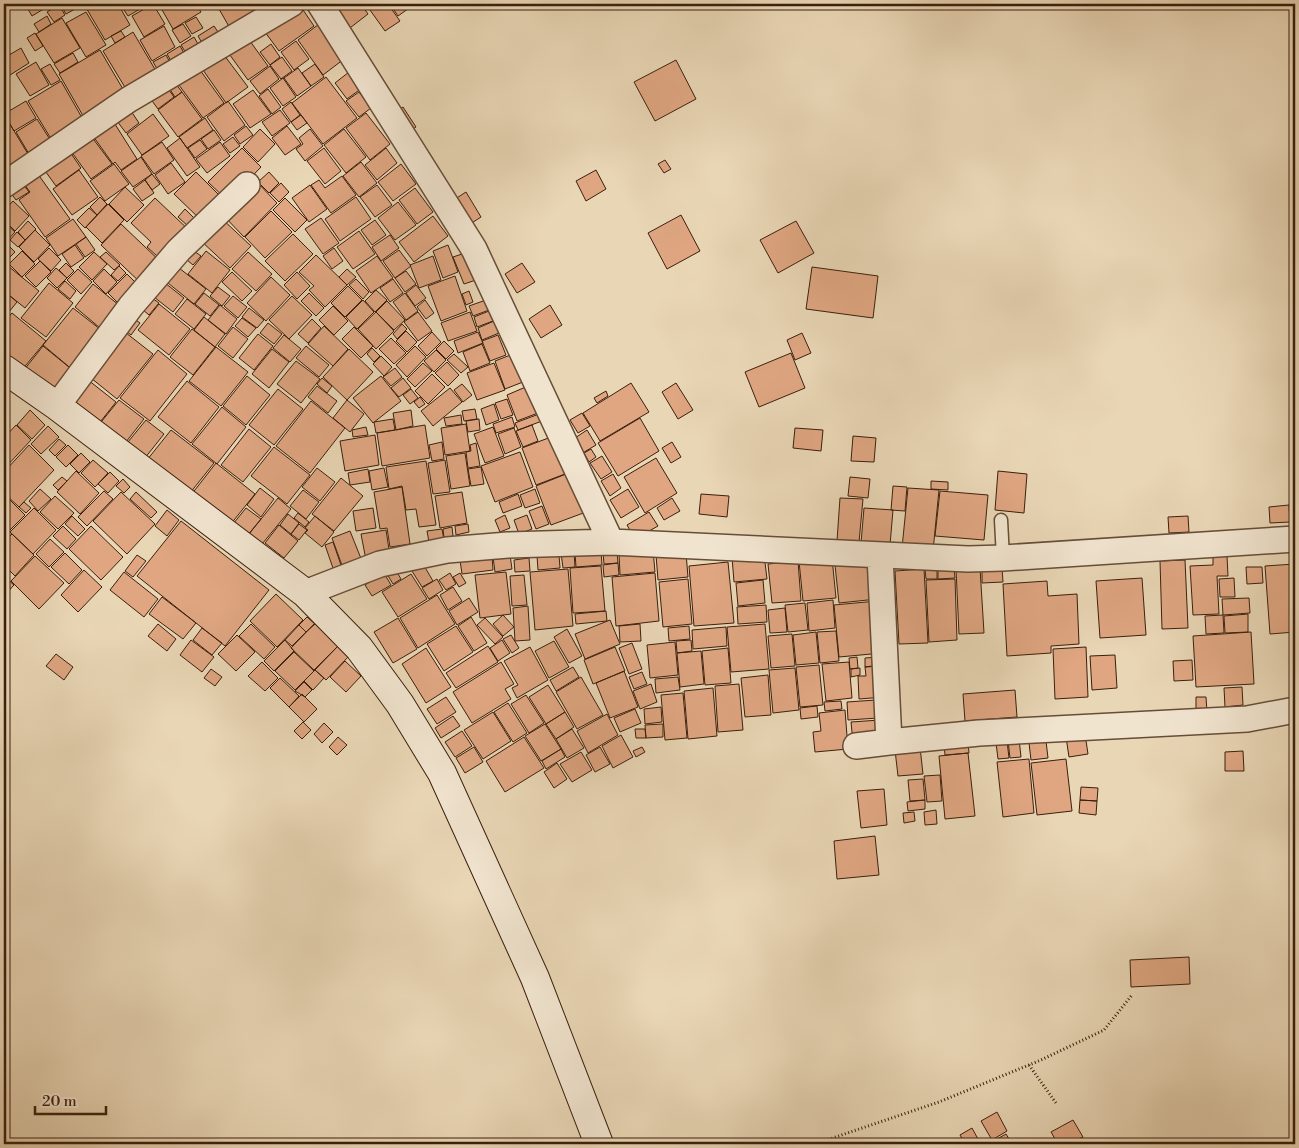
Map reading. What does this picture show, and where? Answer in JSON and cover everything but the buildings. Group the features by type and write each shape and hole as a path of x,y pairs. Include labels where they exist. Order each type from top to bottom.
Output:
{"street":[{"path":"4,185 128,100 290,4"},
{"path":"320,4 474,249 611,542"},
{"path":"57,406 131,306 178,250 247,184"},
{"path":"4,369 57,406 305,593 359,648 400,704 442,773 535,978 599,1144"},
{"path":"305,593 380,564 447,550 508,545 611,542 880,556 1003,558 1295,539"},
{"path":"880,556 889,742"},
{"path":"856,746 979,733 1247,719 1295,710"}],"lane":[{"path":"1001,520 1003,558"}],"path":[{"path":"815,1144 939,1102 1029,1065 1104,1030 1132,995"},
{"path":"1029,1065 1056,1104"}]}
